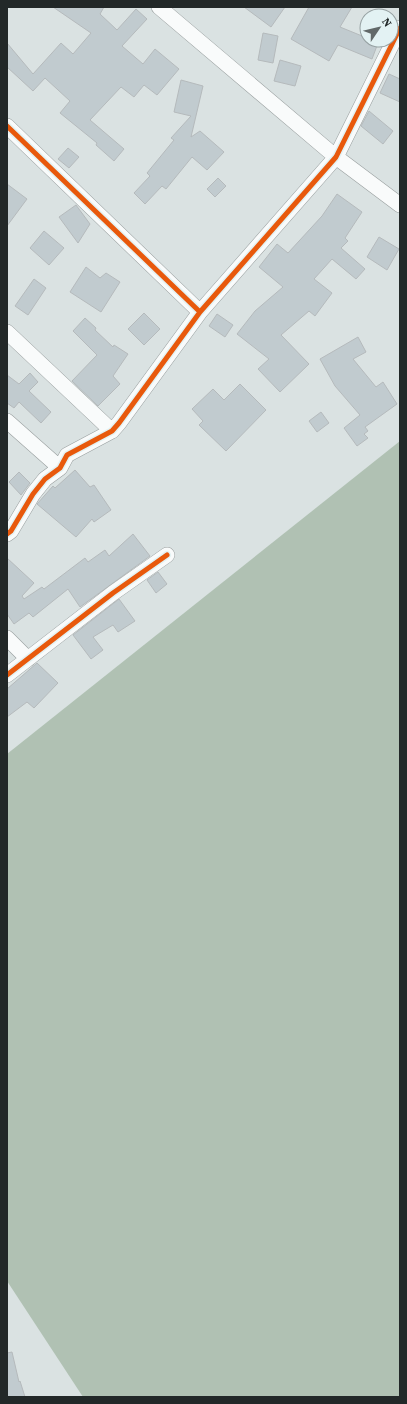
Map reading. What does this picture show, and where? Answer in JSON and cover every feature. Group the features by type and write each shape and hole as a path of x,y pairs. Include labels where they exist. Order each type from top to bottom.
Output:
{"street":[{"path":"159,7 336,157 400,205"},
{"path":"7,534 12,531 33,494 45,479 60,468 67,455 112,431 200,312 336,157 400,28"},
{"path":"7,126 200,312"},
{"path":"7,332 112,431"},
{"path":"7,421 60,468"},
{"path":"7,675 113,593 167,555"},
{"path":"7,638 28,659"}],"green space":[{"path":"400,441 400,1397 83,1397 7,1281 7,754"}],"building":[{"path":"53,7 104,7 100,14 117,30 136,9 147,19 122,46 143,64 155,49 179,69 157,95 144,85 134,97 121,87 90,120 124,149 114,161 96,145 97,143 60,113 70,101 45,78 33,91 7,67 7,43 33,74 61,43 73,54 91,33"},
{"path":"244,7 285,7 271,27"},
{"path":"309,7 352,7 340,27 359,35 359,48 376,48 372,59 338,45 329,61 291,39"},
{"path":"263,33 278,36 273,63 258,60"},
{"path":"280,60 301,66 295,86 274,81"},
{"path":"389,74 400,79 400,102 380,93"},
{"path":"181,80 203,86 191,137 200,131 224,152 207,170 192,157 166,189 162,186 145,204 134,193 150,176 147,173 174,140 171,138 191,116 174,112"},
{"path":"369,111 393,131 383,144 361,126"},
{"path":"68,148 79,157 69,168 58,159"},
{"path":"218,178 226,186 215,197 207,189"},
{"path":"7,184 27,199 7,226"},
{"path":"337,194 362,212 345,238 348,241 341,248 365,269 356,279 332,259 314,279 332,293 315,316 309,311 281,335 309,364 280,392 258,369 269,359 237,334 255,311 283,287 259,267 277,244 288,253 322,216"},
{"path":"76,205 90,224 78,243 59,217"},
{"path":"44,231 64,248 49,265 30,248"},
{"path":"379,237 399,249 387,270 367,257"},
{"path":"86,267 100,278 106,273 120,282 101,312 70,292"},
{"path":"34,279 46,288 28,315 15,306"},
{"path":"144,313 160,329 144,345 128,329"},
{"path":"217,314 233,325 225,337 209,326"},
{"path":"85,318 113,347 114,345 128,354 113,376 120,384 98,406 72,381 97,355 73,331"},
{"path":"358,337 366,352 353,359 376,387 383,382 397,404 365,427 368,431 364,434 368,438 357,446 344,428 360,415 335,386 320,359"},
{"path":"30,373 38,382 29,391 51,412 41,423 19,402 14,408 7,403 7,375 19,384"},
{"path":"240,384 266,410 226,451 199,425 203,421 192,409 213,389 224,400"},
{"path":"321,412 329,423 317,432 309,421"},
{"path":"75,470 90,487 94,485 111,510 94,522 92,519 76,537 37,504 53,486 55,488"},
{"path":"19,472 30,483 21,495 9,482"},
{"path":"133,534 150,556 80,607 68,589 33,617 29,613 14,624 7,614 7,558 34,583 22,596 24,599 42,587 44,589 85,558 88,562 105,550 109,556"},
{"path":"158,572 167,584 156,593 147,580"},
{"path":"119,599 135,621 118,632 113,625 93,637 103,650 91,659 73,635"},
{"path":"37,663 58,683 34,708 27,702 7,717 7,689"},
{"path":"12,1352 19,1382 20,1381 25,1397 7,1397 7,1353"}],"cycle path":[{"path":"7,534 11,531 33,494 45,479 60,468 67,455 112,431 119,423 200,312 336,157 400,28"},
{"path":"7,126 200,312"},
{"path":"7,675 113,593 167,555"}]}
